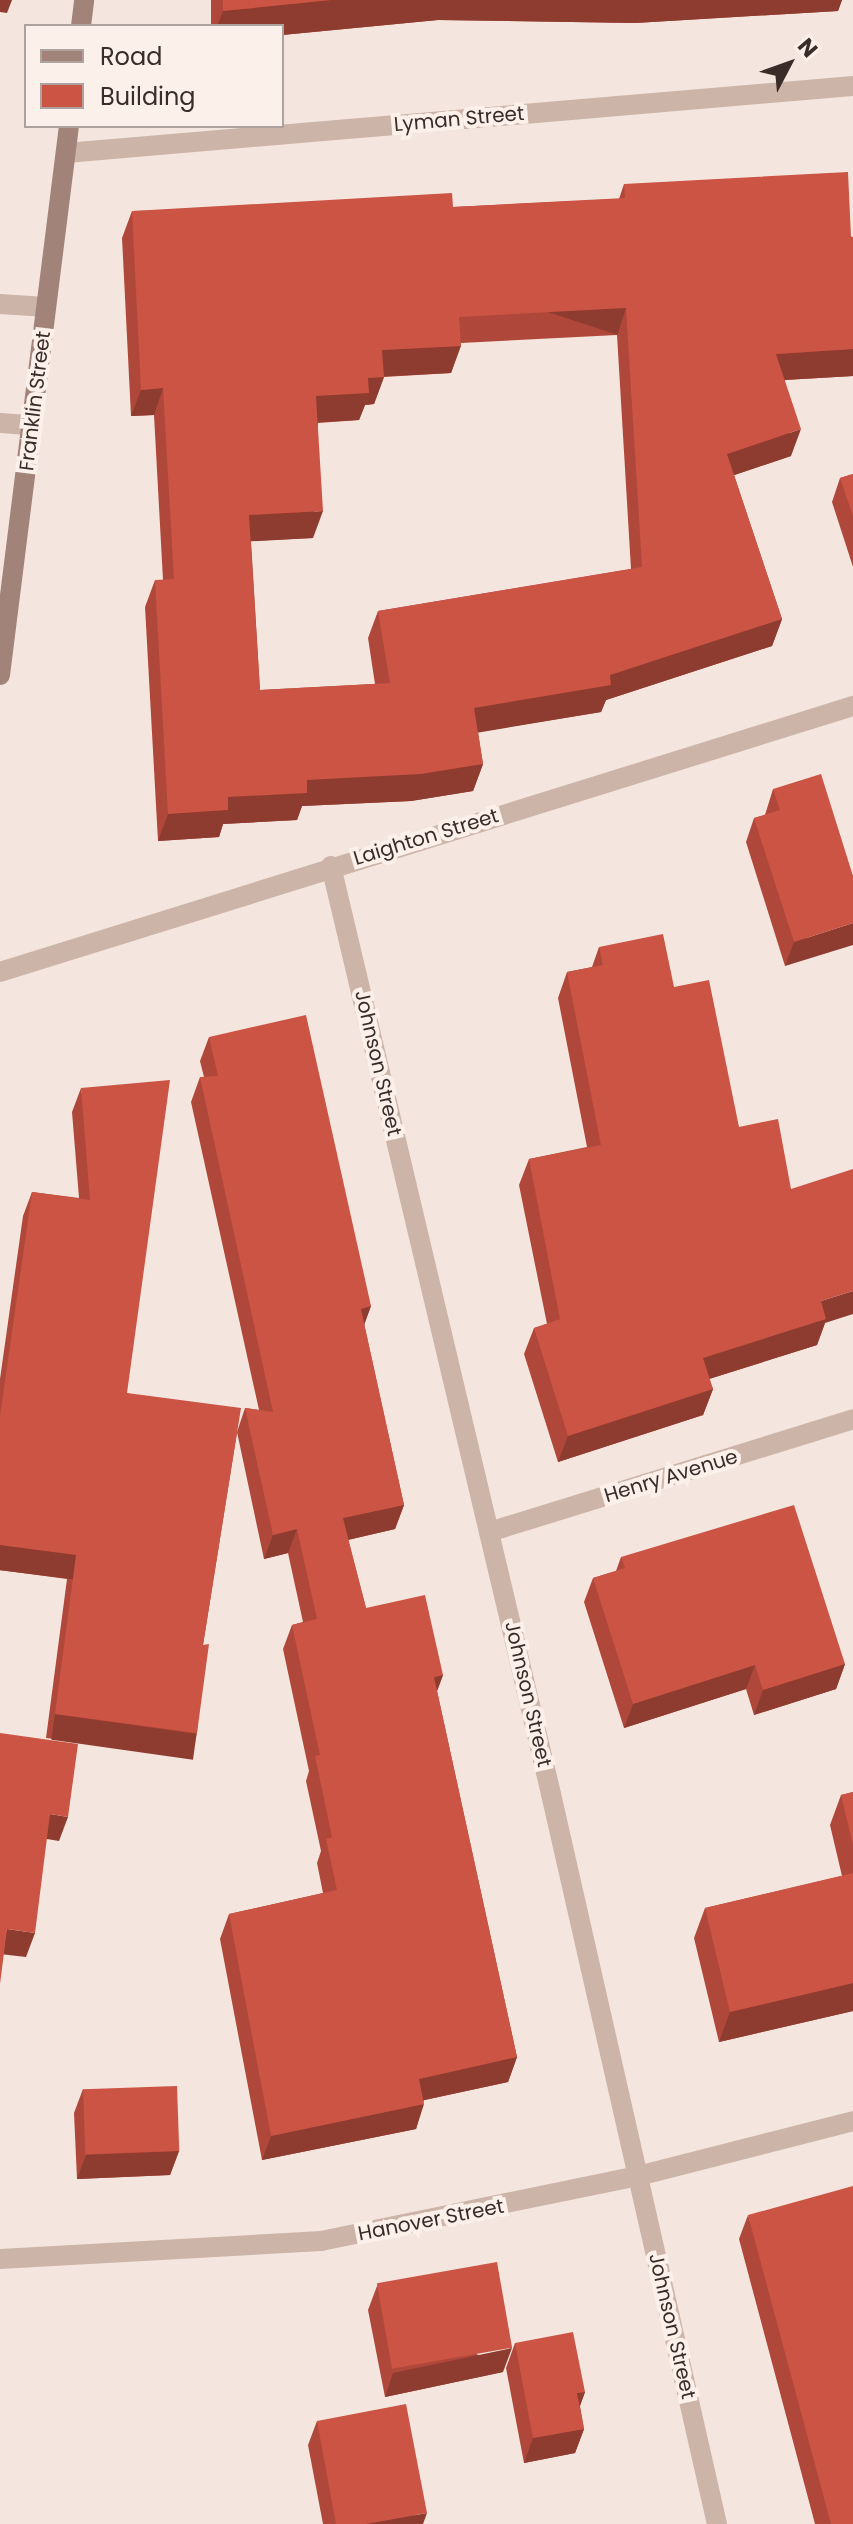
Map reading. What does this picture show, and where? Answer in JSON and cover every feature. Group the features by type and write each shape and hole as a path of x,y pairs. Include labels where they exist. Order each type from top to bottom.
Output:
{"main road":[{"path":"81,24 84,0"},
{"name":"Franklin Street","path":"0,675 69,128"}],"street":[{"name":"Lyman Street","path":"66,153 853,86"},
{"path":"0,304 46,307"},
{"path":"0,423 31,425"},
{"name":"Laighton Street","path":"0,972 331,866 853,706"},
{"name":"Johnson Street","path":"331,866 489,1532 717,2524"},
{"name":"Henry Avenue","path":"489,1532 853,1419"},
{"name":"Hanover Street","path":"0,2259 321,2241 638,2176 853,2121"}],"building":[{"path":"223,0 331,0 223,11"},
{"path":"848,172 853,237 853,349 776,354 801,429 727,454 782,619 610,675 611,685 474,708 483,764 421,774 307,780 307,793 228,797 228,810 168,814 155,580 174,579 163,388 141,390 132,211 452,193 453,207 625,198 624,184","holes":["626,308 642,567 378,611 390,683 260,690 249,515 323,511 316,396 369,393 368,378 384,377 382,350 461,346 459,317"]},
{"path":"853,474 853,516 840,478"},
{"path":"821,774 853,876 853,923 794,942 754,818 780,810 773,789"},
{"path":"663,934 674,987 709,980 739,1127 778,1119 791,1189 853,1169 853,1291 821,1301 826,1319 703,1358 713,1389 568,1436 534,1328 560,1319 529,1159 601,1145 567,972 603,965 599,947"},
{"path":"306,1015 371,1306 361,1309 404,1505 343,1518 366,1608 425,1595 443,1675 434,1677 517,2057 419,2079 424,2104 271,2136 229,1914 337,1890 326,1839 332,1837 315,1756 320,1755 292,1625 317,1619 297,1529 273,1535 245,1408 273,1412 200,1077 218,1076 209,1037"},
{"path":"170,1080 127,1393 241,1408 203,1645 209,1644 197,1733 55,1714 76,1555 0,1545 0,1416 32,1192 90,1200 81,1088"},
{"path":"794,1505 845,1664 763,1690 755,1665 633,1704 593,1578 625,1568 621,1557"},
{"path":"0,1733 78,1744 68,1817 50,1814 35,1933 7,1929 0,1984"},
{"path":"853,1792 853,1845 841,1795"},
{"path":"853,1873 853,1983 730,2012 705,1908"},
{"path":"177,2086 179,2151 85,2154 83,2089"},
{"path":"853,2186 853,2524 831,2524 748,2215"},
{"path":"497,2262 512,2348 392,2369 377,2283"},
{"path":"573,2332 585,2392 577,2393 584,2429 533,2438 515,2343"},
{"path":"406,2404 427,2513 366,2524 336,2524 317,2421"}]}
